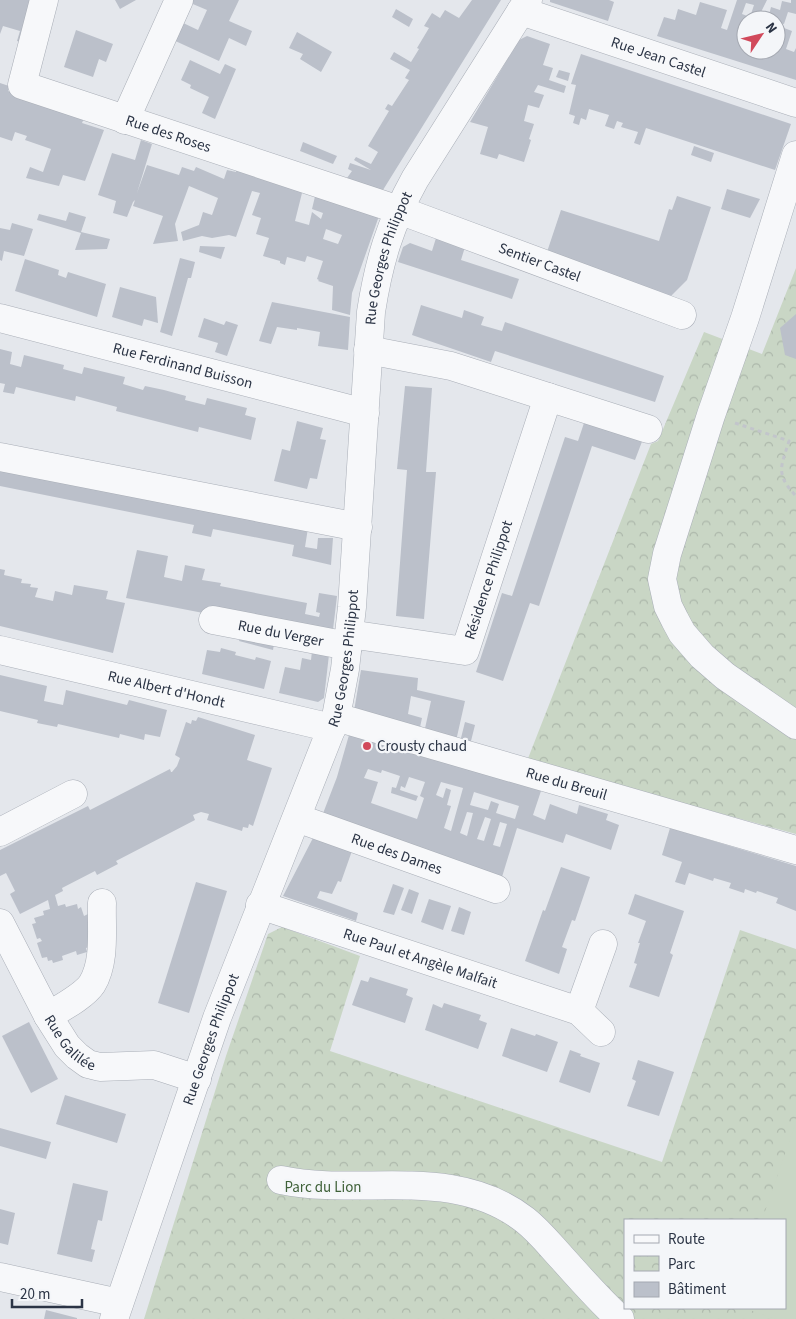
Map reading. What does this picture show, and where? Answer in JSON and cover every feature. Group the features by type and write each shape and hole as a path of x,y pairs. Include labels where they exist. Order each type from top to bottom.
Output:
{"street":[{"name":"Rue des Roses","path":"44,0 22,85 399,210"},
{"path":"125,120 179,0"},
{"name":"Rue Jean Castel","path":"524,5 796,103"},
{"name":"Rue Georges Philippot","path":"116,1311 217,1018 260,905 297,818 334,722 349,640 372,312 378,271 388,236 415,179 524,5"},
{"path":"796,155 745,318 666,554 662,579 668,606 682,633 713,668 796,725"},
{"name":"Sentier Castel","path":"399,210 682,314"},
{"name":"Rue Ferdinand Buisson","path":"0,318 365,413"},
{"path":"368,350 451,366 648,429"},
{"name":"Résidence Philippot","path":"349,640 465,652 548,397"},
{"path":"0,457 358,527"},
{"name":"Rue du Verger","path":"213,620 349,640"},
{"name":"Rue Albert d'Hondt","path":"0,650 334,722"},
{"name":"Rue du Breuil","path":"334,722 796,850"},
{"path":"0,832 73,794"},
{"name":"Rue des Dames","path":"297,818 496,890"},
{"path":"48,1016 76,998 92,984 100,962 102,903"},
{"name":"Rue Paul et Angèle Malfait","path":"260,905 579,1011 601,1032"},
{"name":"Rue Galilée","path":"0,923 48,1016 67,1046 77,1056 88,1064 106,1068 154,1066 197,1079"},
{"path":"579,1011 603,944"},
{"path":"281,1180 317,1185 431,1186 463,1190 488,1199 514,1212 537,1230 593,1293 620,1319"},
{"path":"0,1277 116,1311"}],"path":[{"path":"711,415 789,441 780,470 786,486 796,496"}],"green space":[{"path":"796,268 796,834 527,761 651,444 658,441 704,332 762,354"},
{"name":"Parc du Lion","path":"282,927 360,956 330,1051 662,1162 740,930 796,949 796,1319 144,1319 226,1056 268,934"},
{"path":"796,1122 796,1319 776,1319 747,1309 786,1309 786,1219 762,1219"}],"building":[{"path":"0,0 29,0 38,3 26,43 17,41 20,31 3,26 0,34"},
{"path":"115,0 136,0 120,9"},
{"path":"189,0 239,0 229,21 252,31 246,46 229,38 219,61 171,39 179,21 198,30 207,10 188,2"},
{"path":"472,0 501,0 378,198 342,185 352,171 348,169 350,163 371,170 354,160 356,157 371,164 378,152 368,146 389,111 385,109 388,104 392,106 409,80 405,78 410,70 390,59 394,52 411,62 429,28 424,26 432,13 440,18 445,10 459,18"},
{"path":"550,0 609,0 614,2 608,21 550,2"},
{"path":"737,0 767,0 762,10 752,10 754,5 746,3 743,10 736,10 736,60 786,60 786,49 794,52 796,48 796,80 657,36 664,17 675,20 678,9 696,15 700,2 727,10 721,28 727,30"},
{"path":"791,0 796,0 796,14 788,12 786,18 786,10 780,10 782,1 791,3"},
{"path":"396,9 413,19 409,27 392,17"},
{"path":"786,29 792,31 786,49"},
{"path":"76,30 113,44 106,62 99,59 93,77 64,67"},
{"path":"297,32 332,52 321,72 300,59 303,54 289,48"},
{"path":"527,36 550,44 543,65 553,68 549,80 566,86 564,93 538,85 534,92 544,95 539,108 528,105 524,121 534,124 524,162 499,154 497,159 480,154 488,127 470,122 519,40"},
{"path":"581,54 791,124 775,170 646,128 640,145 634,143 638,132 621,127 623,123 617,121 614,129 605,126 609,115 589,109 586,120 581,118 579,125 573,123 575,116 569,114 576,85 571,84"},
{"path":"190,60 220,74 225,64 236,69 215,119 202,113 209,97 190,88 191,85 181,80"},
{"path":"559,70 570,73 568,81 556,77"},
{"path":"0,83 9,86 8,91 84,118 82,123 104,130 85,181 63,175 59,186 26,178 30,167 43,172 51,149 25,140 27,136 15,132 12,141 0,137"},
{"path":"141,140 152,144 137,193 147,165 179,175 182,167 194,171 196,167 224,179 227,170 236,172 238,164 304,185 295,221 309,225 312,212 321,219 323,213 312,209 317,188 379,216 352,293 350,315 332,310 333,286 317,279 323,261 307,256 305,262 287,257 285,265 280,263 280,261 263,256 269,238 256,234 261,218 252,215 260,193 252,191 236,237 229,235 212,238 202,236 183,241 181,232 199,225 203,212 212,215 218,198 189,186 175,224 178,241 153,244 163,216 133,206 135,200 127,217 113,213 116,201 98,195 112,153 135,160","holes":["326,229 342,235 338,244 323,239"]},
{"path":"303,142 337,156 333,164 300,151"},
{"path":"694,146 714,153 711,162 691,155"},
{"path":"727,189 760,199 750,218 721,209"},
{"path":"677,196 711,207 687,280 670,297 545,258 561,210 659,241 669,209 672,210"},
{"path":"69,212 86,217 81,232 110,239 107,249 75,250 81,233 37,220 39,214 66,221"},
{"path":"12,223 33,229 24,256 4,251 2,261 0,260 0,228 10,230"},
{"path":"436,238 465,247 461,260 519,279 512,299 398,262 403,247 410,243 432,251"},
{"path":"200,246 225,247 221,259 199,252"},
{"path":"180,258 195,262 191,278 188,278 172,336 160,332"},
{"path":"25,259 59,270 58,275 66,278 68,272 106,284 97,317 15,291"},
{"path":"120,287 156,297 158,323 144,319 142,326 112,317"},
{"path":"272,302 350,317 348,350 318,346 320,332 297,328 297,330 277,327 271,344 259,341"},
{"path":"421,305 462,318 464,310 484,317 481,325 502,331 505,322 664,376 655,402 495,351 491,362 412,335"},
{"path":"796,314 796,359 785,355 780,328"},
{"path":"204,318 224,325 226,321 238,325 227,356 215,352 218,343 198,337"},
{"path":"0,349 12,352 10,364 21,367 24,355 64,365 63,369 82,374 84,367 125,377 123,384 143,390 145,386 164,390 186,396 185,400 205,405 207,398 247,408 245,415 256,418 251,440 199,427 198,432 116,411 117,407 76,396 75,401 16,387 14,394 3,392 5,384 0,383"},
{"path":"405,386 432,388 426,472 436,472 424,619 396,616 407,470 397,469"},
{"path":"585,420 643,439 635,460 592,446 539,606 530,603 503,681 476,672 502,593 512,596 565,437 578,441"},
{"path":"297,421 323,428 320,439 326,440 317,479 310,478 307,489 274,481 282,449 290,451"},
{"path":"0,468 308,528 305,547 317,549 318,538 333,538 331,565 292,556 294,545 213,529 211,537 192,533 194,525 0,486"},
{"path":"137,550 168,556 164,577 182,581 185,565 205,569 202,580 221,583 220,586 307,603 305,614 319,617 320,613 316,612 319,593 337,596 332,638 126,598"},
{"path":"0,569 5,570 4,575 22,579 21,583 31,584 30,587 38,588 35,597 53,601 55,591 72,595 74,585 108,591 106,599 125,603 113,653 0,626"},
{"path":"242,631 275,638 273,650 239,641"},
{"path":"313,642 330,646 324,698 318,702 279,693 285,667 300,670 302,658 311,660"},
{"path":"221,648 236,652 235,655 255,660 256,657 271,661 264,689 202,674 207,650 220,652"},
{"path":"361,670 418,678 417,690 465,701 456,741 424,733 431,701 411,696 408,714 422,718 419,732 354,711"},
{"path":"0,675 47,686 44,701 63,705 66,690 127,705 129,700 167,710 160,737 145,734 144,740 120,734 119,738 58,724 57,727 37,723 38,720 0,711"},
{"path":"198,717 255,735 247,760 272,768 253,826 249,824 248,828 243,827 242,831 207,820 209,814 201,812 193,815 195,820 116,861 118,864 97,875 95,871 62,888 63,891 55,895 58,906 65,904 66,907 77,904 78,909 81,907 84,916 88,914 93,931 92,941 88,943 87,952 77,955 76,951 62,956 63,960 53,963 52,960 48,961 47,957 42,958 37,943 42,941 40,938 37,939 32,924 36,923 34,918 44,915 43,911 50,909 48,900 20,914 10,894 15,891 6,873 0,876 0,850 88,806 90,810 170,769 172,772 180,758 175,755 186,722 191,724 192,720 196,721"},
{"path":"465,722 475,725 470,745 460,742"},
{"path":"349,735 542,788 533,815 545,820 550,804 577,814 579,805 608,814 606,820 619,825 611,850 566,834 563,843 517,828 502,877 322,816 337,777","holes":["368,769 381,773 382,770 400,776 396,788 392,787 391,793 416,801 418,796 400,790 401,786 405,788 409,777 425,782 420,796 424,798 417,819 371,803 378,782 364,778","441,782 463,788 451,831 444,828 451,806 447,805 451,790 446,788 443,798 436,795","474,792 519,806 515,819 496,813 499,804 491,801 488,810 470,805","467,812 473,813 467,836 460,833","485,817 491,819 484,841 477,839","500,822 507,824 500,847 493,845"]},
{"path":"670,828 796,866 796,911 776,903 778,898 745,889 744,893 729,888 731,883 714,878 713,881 689,873 685,885 675,882 682,862 662,855"},
{"path":"314,836 353,848 341,882 338,881 332,894 320,891 317,898 358,913 356,921 283,896"},
{"path":"561,867 590,877 575,921 572,920 562,947 567,949 559,974 525,961"},
{"path":"196,882 227,891 189,1013 158,1003"},
{"path":"393,884 404,888 394,915 383,912"},
{"path":"409,889 419,893 412,914 401,910"},
{"path":"635,894 684,911 670,953 673,955 659,997 629,987 637,964 634,963 640,943 638,943 646,921 628,914"},
{"path":"429,899 451,906 443,930 421,922"},
{"path":"459,907 471,912 464,935 451,931"},
{"path":"370,977 408,989 406,995 413,998 405,1023 352,1005 361,980 368,982"},
{"path":"444,1003 481,1015 479,1020 487,1023 478,1049 425,1030 433,1004 442,1008"},
{"path":"29,1022 58,1079 31,1093 2,1036"},
{"path":"511,1028 558,1042 547,1072 502,1056"},
{"path":"570,1050 581,1054 580,1056 600,1063 590,1093 559,1082"},
{"path":"638,1060 674,1072 659,1116 627,1106 636,1081 632,1079"},
{"path":"65,1095 126,1114 117,1143 56,1124"},
{"path":"0,1128 51,1142 46,1159 0,1146"},
{"path":"73,1183 108,1191 102,1221 98,1220 91,1249 95,1250 92,1262 57,1254"},
{"path":"0,1209 15,1213 8,1245 0,1243"},
{"path":"46,1310 77,1318 77,1319 44,1319"}],"place":[{"name":"Crousty chaud","path":"367,746"}]}
